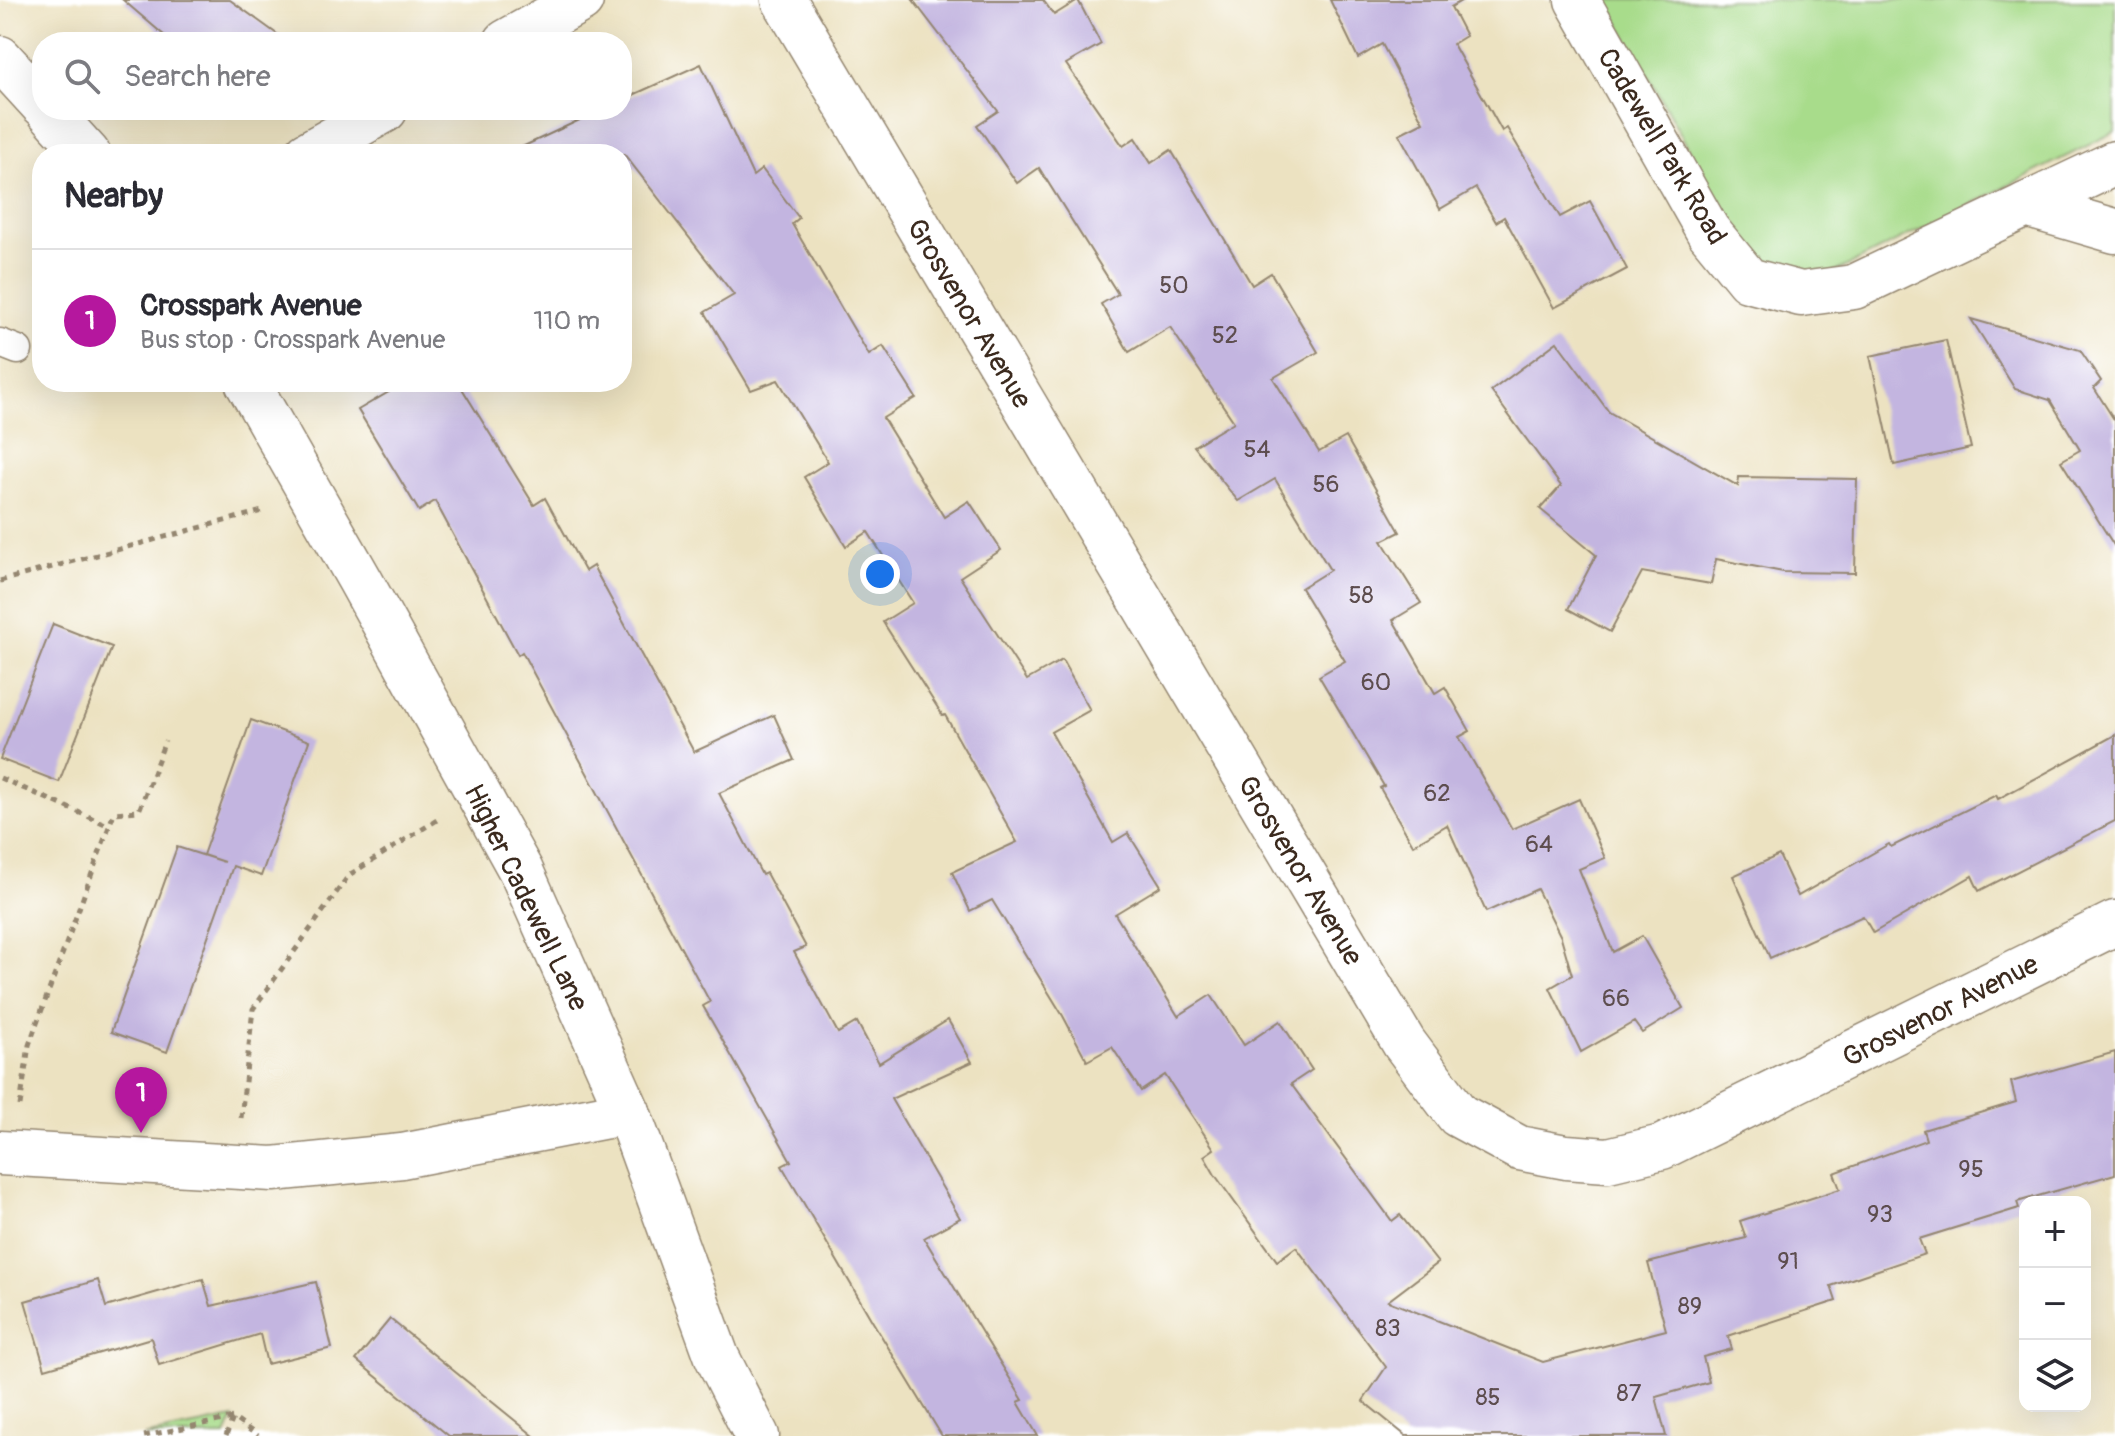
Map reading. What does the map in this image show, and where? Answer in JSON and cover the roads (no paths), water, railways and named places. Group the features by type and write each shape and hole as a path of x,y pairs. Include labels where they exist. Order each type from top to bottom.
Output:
{"street":[{"path":"524,32 581,0"},
{"name":"Grosvenor Avenue","path":"784,0 1404,1043 1458,1115 1519,1148 1566,1157 1608,1160 1662,1147 2115,923"},
{"name":"Cadewell Park Road","path":"1577,0 1708,231 1748,280 1801,294 1854,287 2115,163"},
{"path":"0,58 32,93"},
{"path":"57,120 79,144"},
{"path":"325,144 367,120"},
{"path":"2026,205 2115,231"},
{"name":"Higher Cadewell Lane","path":"253,392 521,871 628,1112 717,1357 757,1436"},
{"path":"7,1154 273,1169 402,1156 628,1112"}],"place":[{"name":"Crosspark Avenue","path":"141,1133"}]}
